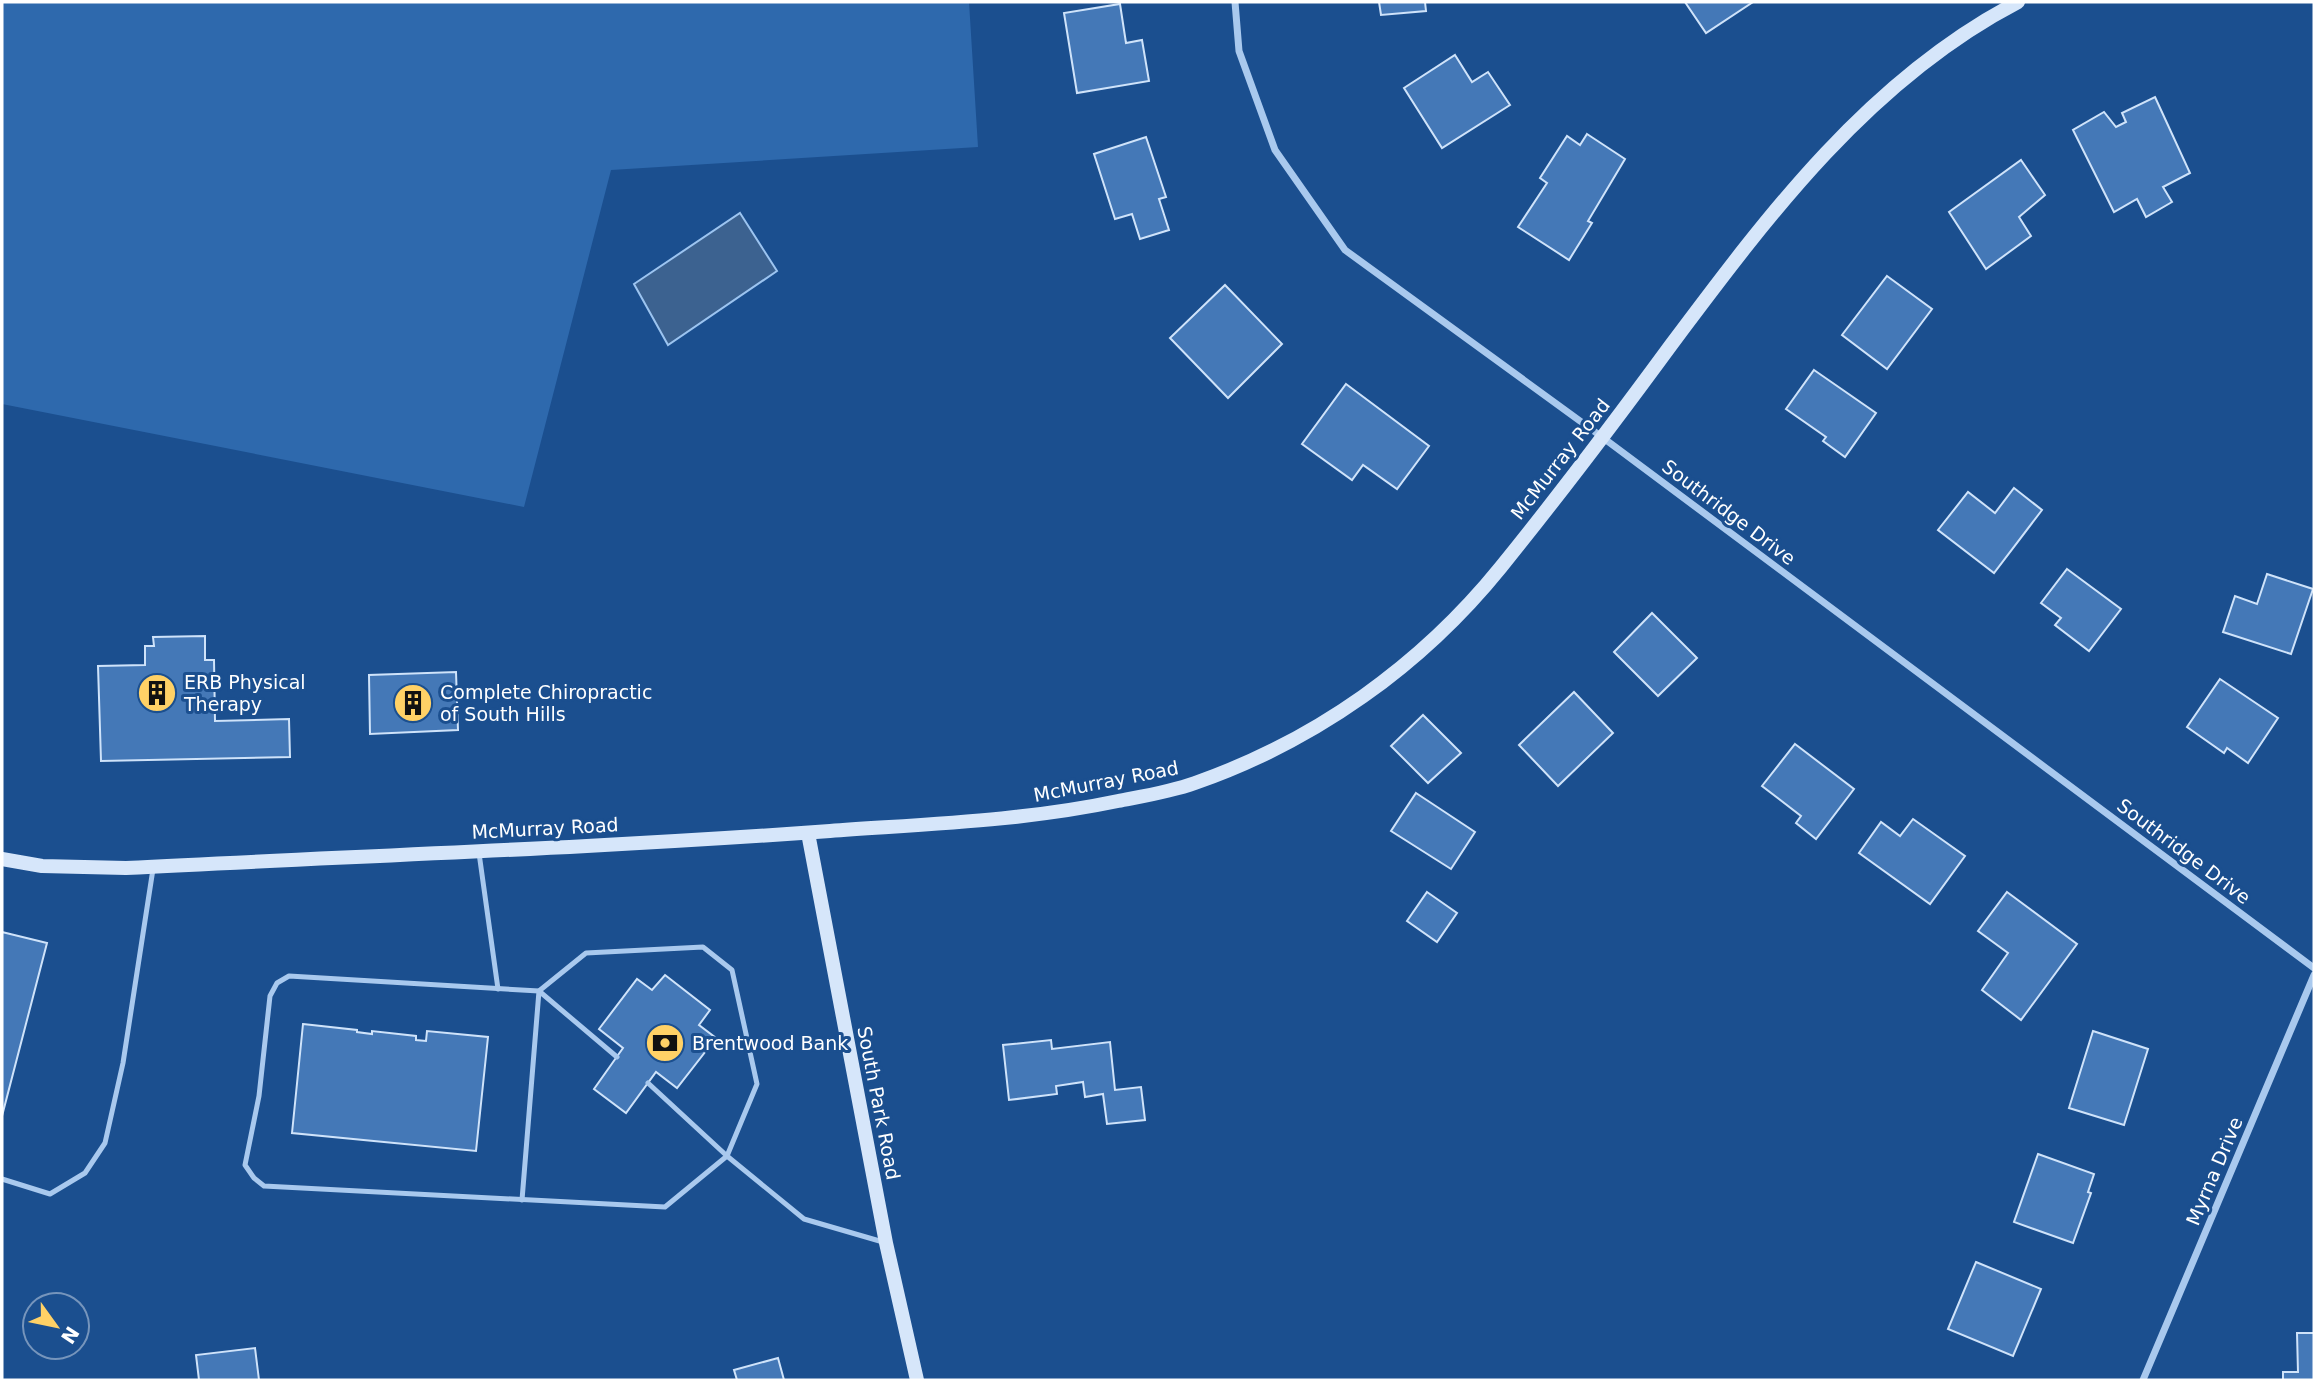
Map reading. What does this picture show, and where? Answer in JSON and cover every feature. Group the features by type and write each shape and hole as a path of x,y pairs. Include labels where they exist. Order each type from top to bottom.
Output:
{"main road":[{"name":"McMurray Road","path":"2,859 42,866 153,866 730,839 1004,819 1076,811 1161,793 1194,783 1293,740 1357,702 1403,669 1453,621 1498,571 1784,200 1852,125 1892,88 1947,45 2018,2"},
{"name":"South Park Road","path":"808,833 886,1243 917,1380"}],"street":[{"name":"Southridge Drive","path":"1235,2 1239,51 1275,149 1345,250 2314,968"},
{"name":"Myrna Drive","path":"2143,1380 2314,975"}],"lane":[{"path":"479,850 498,989"},
{"path":"2,1179 50,1194 85,1172 105,1143 122,1063 153,866"},
{"path":"522,1200 539,991 586,953 703,947 732,970 757,1084 727,1156 665,1207 522,1200 264,1186 245,1165 259,1096 270,996 277,983 289,975 539,991 617,1057"},
{"path":"648,1083 727,1156 804,1219 886,1243"}],"shaded area":[{"path":"2,2 969,2 978,147 611,170 524,507 2,404"},
{"path":"740,213 777,271 668,345 634,284"}],"building":[{"path":"1379,2 1425,2 1426,11 1381,15"},
{"path":"1685,2 1753,2 1706,33"},
{"path":"1120,4 1126,43 1142,40 1149,81 1077,93 1064,13"},
{"path":"1455,55 1472,82 1488,72 1510,105 1442,148 1404,88"},
{"path":"2155,97 2190,173 2163,187 2172,202 2146,217 2137,199 2114,212 2073,130 2104,112 2116,127 2126,122 2122,113"},
{"path":"1587,134 1625,159 1588,221 1592,223 1569,260 1518,227 1547,183 1540,178 1567,136 1580,145"},
{"path":"1146,137 1166,197 1159,199 1169,230 1140,239 1132,214 1115,219 1094,154"},
{"path":"2021,160 2045,195 2019,217 2031,236 1986,269 1949,212"},
{"path":"1887,276 1932,309 1887,369 1842,335"},
{"path":"1225,285 1282,344 1228,398 1170,338"},
{"path":"1814,370 1876,413 1845,457 1823,441 1826,437 1786,409"},
{"path":"1346,384 1429,446 1397,489 1363,465 1352,480 1302,444"},
{"path":"2014,488 2042,510 1994,573 1938,530 1968,492 1995,513"},
{"path":"2067,569 2121,609 2089,651 2055,625 2061,618 2041,603"},
{"path":"2267,574 2313,589 2291,654 2223,632 2235,596 2257,604"},
{"path":"1652,613 1697,658 1658,696 1614,652"},
{"name":"ERB Physical Therapy","path":"205,636 205,660 214,660 215,721 289,719 290,757 101,761 98,666 145,665 145,646 154,646 153,637"},
{"name":"Complete Chiropractic of South Hills","path":"456,672 458,730 370,734 369,675"},
{"path":"2220,679 2278,718 2248,763 2227,748 2224,753 2187,727"},
{"path":"1574,692 1613,733 1558,786 1519,745"},
{"path":"1423,715 1461,753 1428,783 1391,746"},
{"path":"1795,744 1854,789 1816,839 1796,823 1801,816 1762,786"},
{"path":"1416,793 1475,832 1451,869 1391,831"},
{"path":"1913,819 1965,856 1930,904 1859,853 1881,822 1900,836"},
{"path":"1427,892 1457,913 1437,942 1407,921"},
{"path":"2007,892 2077,944 2021,1020 1982,990 2008,953 1978,931"},
{"path":"2,932 47,943 2,1116"},
{"name":"Brentwood Bank","path":"665,975 710,1010 699,1025 716,1038 677,1088 656,1072 626,1113 594,1089 623,1048 599,1029 637,979 652,990"},
{"path":"303,1024 372,1034 372,1031 416,1036 416,1040 426,1041 427,1031 488,1037 476,1151 292,1133"},
{"path":"2093,1031 2148,1049 2124,1125 2069,1108"},
{"path":"1051,1040 1052,1049 1110,1042 1115,1090 1141,1087 1145,1120 1107,1124 1103,1094 1085,1097 1083,1082 1056,1086 1057,1094 1009,1100 1003,1045"},
{"path":"2038,1154 2094,1174 2088,1192 2091,1193 2073,1243 2014,1222"},
{"path":"1976,1262 2041,1289 2013,1356 1948,1329"},
{"path":"2297,1333 2314,1333 2314,1380 2283,1380 2283,1372 2298,1372"},
{"path":"255,1348 259,1380 199,1380 196,1355"},
{"path":"778,1358 784,1380 737,1380 734,1370"}],"place":[{"name":"ERB Physical Therapy","path":"157,693"},
{"name":"Complete Chiropractic of South Hills","path":"413,703"},
{"name":"Brentwood Bank","path":"665,1043"}]}
